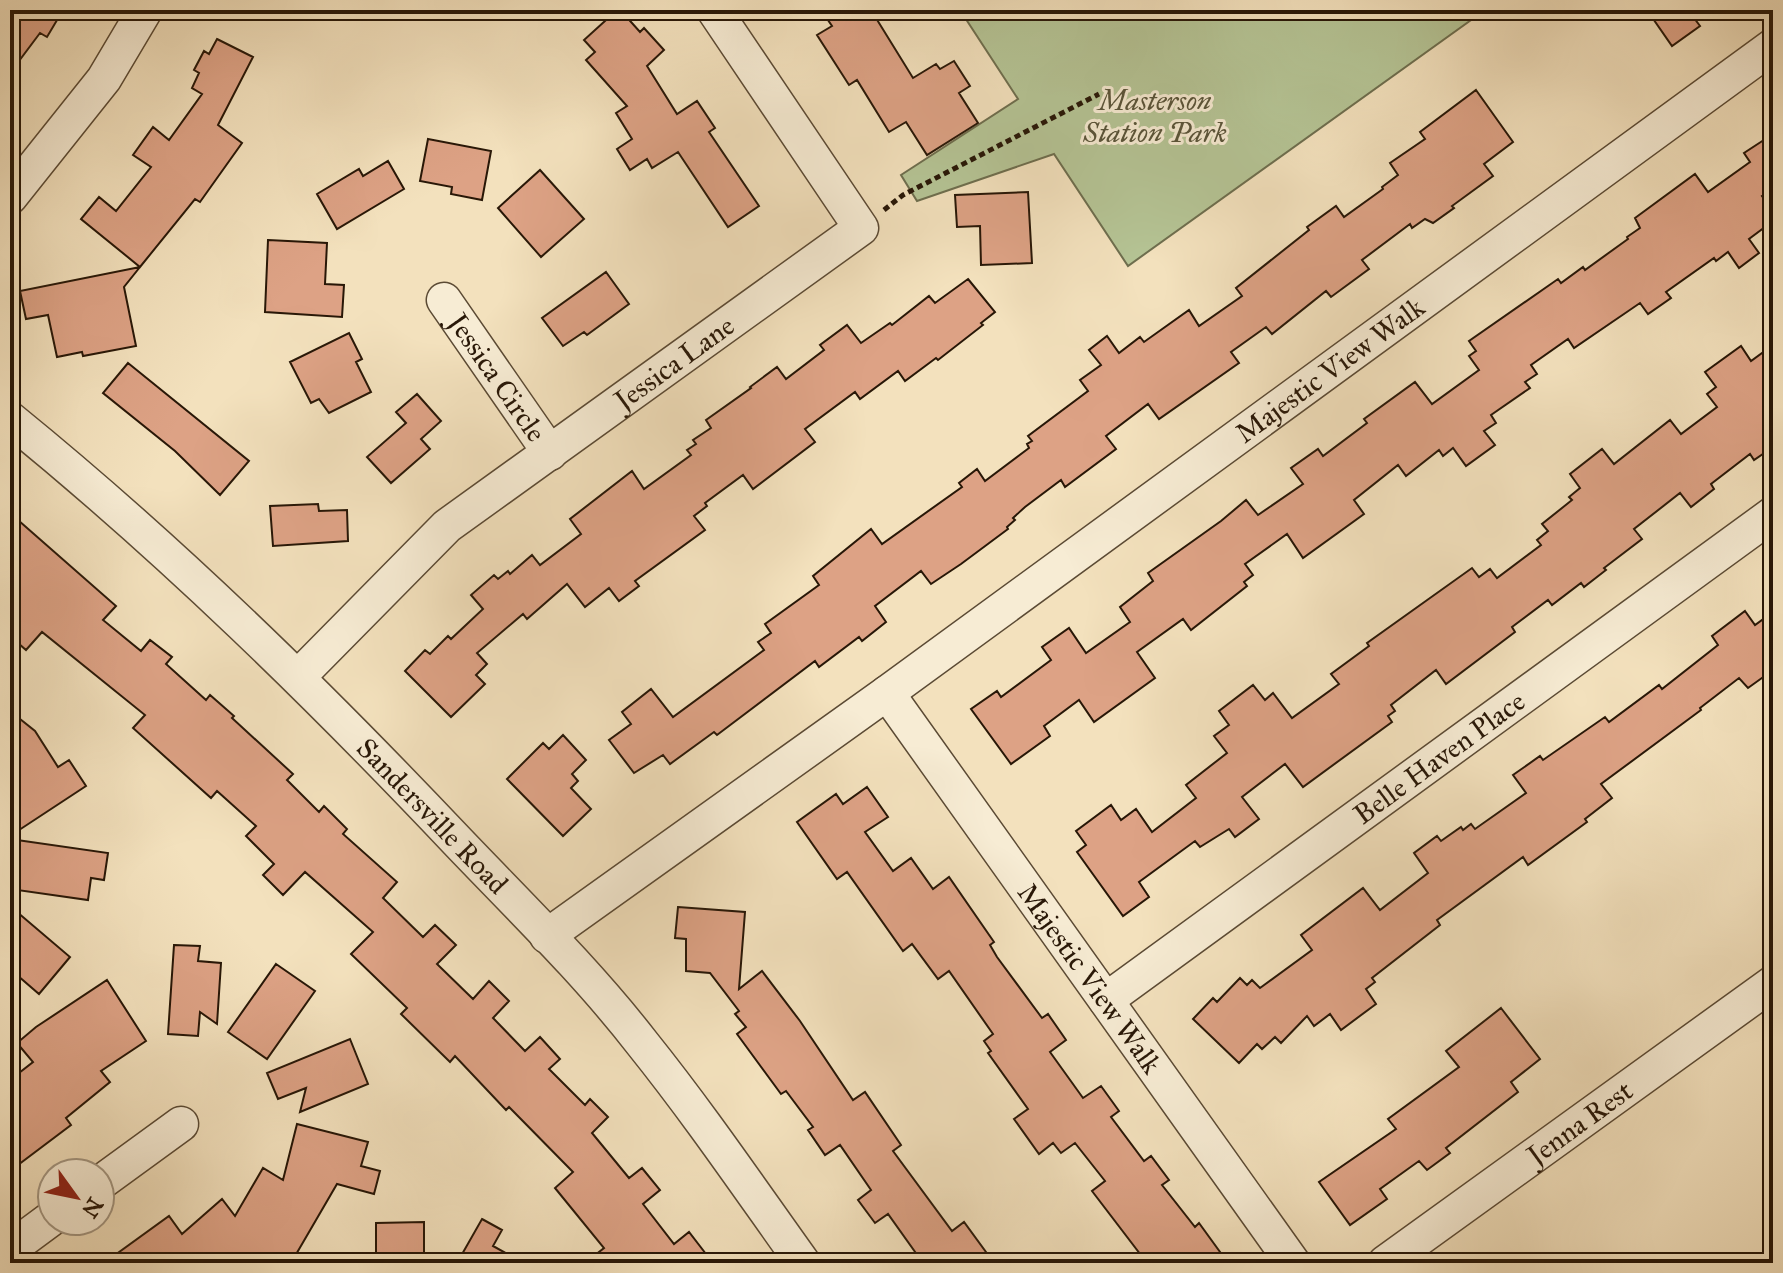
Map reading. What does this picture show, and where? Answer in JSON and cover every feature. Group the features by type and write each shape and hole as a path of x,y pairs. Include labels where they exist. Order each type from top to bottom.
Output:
{"street":[{"path":"10,197 104,79 145,10"},
{"path":"714,10 861,228"},
{"name":"Majestic View Walk","path":"547,936 887,693 1773,46"},
{"name":"Jessica Lane","path":"298,677 447,526 861,228"},
{"name":"Jessica Circle","path":"444,300 550,453"},
{"name":"Sandersville Road","path":"10,419 85,480 217,599 373,752 547,936 641,1041 803,1263"},
{"name":"Belle Haven Place","path":"1106,1000 1773,514"},
{"name":"Majestic View Walk","path":"887,693 1293,1263"},
{"name":"Jenna Rest","path":"1385,1263 1773,983"},
{"path":"116,1171 181,1124"},
{"path":"10,1249 36,1230"}],"path":[{"path":"861,228 903,195 1099,94"}],"green space":[{"name":"Masterson Station Park","path":"960,10 1485,10 1128,266 1054,154 917,201 901,175 1018,99"}],"building":[{"path":"10,10 63,10 47,37 40,33 10,73"},
{"path":"821,10 871,10 913,78 936,64 940,69 954,61 970,86 959,93 978,123 927,155 906,122 889,132 857,80 849,85 817,35 832,26"},
{"path":"1647,10 1688,10 1700,26 1672,46"},
{"path":"616,11 620,16 623,13 640,32 644,28 664,50 647,66 677,114 697,101 715,128 709,132 759,206 728,227 678,152 652,168 647,159 630,170 617,149 632,139 616,113 627,106 586,60 595,52 584,40"},
{"path":"217,39 253,57 218,125 242,143 200,202 195,199 140,267 81,219 99,197 116,211 151,167 133,155 153,127 169,140 202,94 192,88 199,73 194,70 204,51 209,54"},
{"path":"1476,90 1513,142 1484,164 1493,176 1452,206 1454,208 1433,223 1425,219 1412,228 1410,224 1362,260 1369,269 1331,297 1326,291 1272,334 1266,327 1231,352 1239,363 1159,419 1148,404 1106,436 1116,449 1065,487 1061,480 1013,518 1015,520 1008,529 961,564 931,584 921,571 875,606 886,622 862,641 859,637 819,667 815,661 717,735 714,732 670,764 663,755 634,773 609,740 631,724 622,712 651,689 673,717 764,650 758,642 771,633 765,624 819,585 813,576 871,529 882,544 962,487 959,483 977,469 985,481 1029,448 1027,444 1032,441 1028,436 1088,391 1080,380 1101,365 1089,350 1107,336 1119,353 1140,337 1144,342 1189,310 1199,326 1242,296 1236,288 1309,230 1307,227 1336,206 1344,217 1383,189 1398,175 1390,163 1425,139 1420,132"},
{"path":"1773,134 1773,195 1770,191 1762,196 1773,212 1773,221 1749,239 1759,253 1739,268 1728,252 1716,261 1714,258 1666,292 1671,298 1648,314 1640,303 1574,348 1568,339 1531,365 1537,374 1525,382 1530,388 1491,415 1496,423 1484,431 1495,445 1466,466 1453,448 1443,456 1439,450 1406,476 1398,465 1354,500 1364,514 1303,558 1287,534 1245,564 1253,575 1244,582 1247,586 1191,630 1183,619 1137,652 1155,678 1094,722 1079,700 1044,726 1050,736 1011,764 971,709 997,691 1001,697 1051,660 1042,647 1069,628 1086,653 1130,622 1120,607 1153,581 1148,573 1246,500 1258,515 1303,484 1291,468 1318,449 1323,456 1367,423 1364,419 1415,382 1432,404 1479,370 1469,356 1476,351 1469,341 1558,279 1561,283 1583,267 1585,270 1628,239 1640,228 1635,218 1695,174 1708,192 1750,162 1744,153"},
{"path":"428,139 491,151 482,200 451,194 452,187 420,181"},
{"path":"388,161 404,189 337,229 317,194 359,169 363,176"},
{"path":"540,170 584,219 541,257 498,208"},
{"path":"1028,192 1032,263 981,265 980,226 957,227 955,195"},
{"path":"268,240 327,243 325,284 344,285 342,317 265,312"},
{"path":"140,267 124,287 136,346 83,356 82,352 57,357 48,315 26,319 20,291"},
{"path":"606,272 629,304 587,335 584,332 563,346 542,318"},
{"path":"968,279 995,312 981,323 983,325 905,381 898,371 860,399 855,392 805,429 815,442 753,489 743,475 705,503 707,506 694,516 705,530 635,581 639,586 619,601 609,588 585,607 567,584 527,619 523,614 477,653 487,664 476,675 485,684 451,717 405,671 425,650 430,654 483,609 471,595 494,575 498,579 508,571 510,574 532,555 540,565 581,534 570,519 632,471 644,489 691,455 687,450 696,444 693,440 711,428 706,420 777,367 786,379 824,350 820,345 847,325 861,343 890,323 892,325 929,296 935,303"},
{"path":"349,333 362,359 356,362 371,392 329,413 319,399 311,403 290,362"},
{"path":"1773,345 1773,447 1754,460 1750,454 1711,484 1714,489 1691,507 1680,493 1634,529 1642,539 1604,568 1606,570 1584,587 1581,583 1552,605 1548,600 1512,627 1515,632 1446,684 1436,670 1391,705 1395,711 1388,716 1392,722 1303,787 1285,764 1242,797 1259,819 1235,837 1229,829 1200,847 1195,841 1139,882 1149,897 1123,916 1077,852 1086,845 1076,831 1111,805 1121,820 1136,809 1152,832 1196,798 1186,785 1227,753 1214,736 1229,725 1219,711 1253,685 1265,700 1273,693 1292,718 1339,684 1331,674 1369,646 1367,643 1472,568 1479,577 1490,569 1497,578 1541,545 1537,540 1548,531 1542,524 1572,500 1569,497 1580,488 1570,474 1602,449 1614,464 1670,420 1681,434 1717,407 1707,394 1716,387 1705,372 1741,346 1751,361"},
{"path":"128,363 249,461 220,495 175,451 103,393"},
{"path":"417,394 441,421 421,439 430,449 391,483 367,457 406,423 396,412"},
{"path":"318,504 319,511 347,510 348,541 273,546 270,506"},
{"path":"10,513 116,606 103,620 141,651 150,640 172,657 166,664 206,700 210,695 234,716 232,718 293,774 287,780 319,812 324,806 347,829 343,834 397,882 383,898 423,937 435,925 456,945 437,964 473,999 489,981 509,1001 493,1018 525,1051 540,1037 560,1059 549,1069 585,1105 590,1099 608,1117 592,1133 629,1178 642,1168 660,1190 643,1204 674,1244 689,1232 706,1254 695,1263 585,1263 604,1248 555,1188 573,1172 509,1107 506,1110 455,1056 450,1062 401,1014 407,1008 351,954 373,932 305,872 283,895 263,875 274,864 246,836 256,826 217,791 211,798 133,728 145,715 42,632 26,650 10,636"},
{"path":"1745,611 1755,625 1773,612 1773,670 1748,688 1739,678 1601,784 1612,798 1585,819 1587,822 1528,865 1523,857 1437,920 1440,925 1372,978 1375,982 1366,989 1376,1004 1341,1030 1330,1014 1314,1026 1307,1016 1281,1043 1275,1037 1262,1049 1257,1044 1239,1063 1193,1019 1213,998 1217,1002 1240,978 1247,985 1252,980 1260,988 1312,950 1301,935 1363,888 1380,910 1428,873 1414,853 1437,836 1441,841 1471,824 1475,829 1526,793 1513,775 1540,756 1543,760 1605,717 1609,722 1659,685 1662,689 1718,645 1712,636"},
{"path":"10,711 35,731 58,767 69,760 86,786 10,836"},
{"path":"563,735 586,760 572,774 578,781 571,788 591,809 563,836 507,779 543,743 549,749"},
{"path":"867,787 888,817 865,832 893,871 911,858 933,889 949,877 994,942 990,945 997,957 1042,1018 1048,1014 1066,1040 1050,1052 1083,1098 1101,1086 1119,1111 1111,1117 1144,1161 1151,1156 1169,1180 1162,1185 1195,1227 1199,1223 1228,1263 1147,1263 1092,1191 1105,1181 1075,1143 1061,1153 1053,1143 1039,1154 1014,1119 1028,1109 988,1053 991,1051 984,1041 993,1034 949,971 938,979 912,944 903,951 847,872 837,879 797,822 836,794 843,804"},
{"path":"10,839 108,853 104,880 91,878 88,900 10,889"},
{"path":"10,906 70,957 39,994 10,969"},
{"path":"678,907 745,912 739,989 762,971 853,1100 865,1092 901,1145 893,1151 952,1231 964,1222 994,1263 923,1263 888,1214 875,1223 858,1200 871,1190 840,1145 825,1155 808,1130 813,1127 786,1091 781,1094 737,1034 746,1027 735,1014 739,1011 710,973 686,971 686,939 675,938"},
{"path":"174,945 200,946 198,961 221,963 217,1024 200,1012 198,1036 168,1034"},
{"path":"276,964 315,991 267,1059 228,1032"},
{"path":"107,980 146,1041 101,1071 110,1082 66,1118 71,1125 10,1171 10,1080 33,1062 17,1043"},
{"path":"1501,1008 1540,1059 1511,1082 1518,1092 1446,1148 1450,1153 1427,1170 1419,1161 1380,1189 1387,1199 1350,1225 1319,1182 1396,1129 1388,1119 1459,1067 1446,1051"},
{"path":"350,1039 368,1084 300,1112 306,1088 278,1099 267,1073"},
{"path":"297,1124 368,1142 361,1166 380,1171 374,1194 337,1184 291,1263 104,1263 169,1216 182,1234 222,1199 235,1216 263,1168 283,1180"},
{"path":"482,1219 502,1230 493,1246 524,1263 457,1263"},
{"path":"424,1222 424,1263 376,1263 376,1223"}]}
